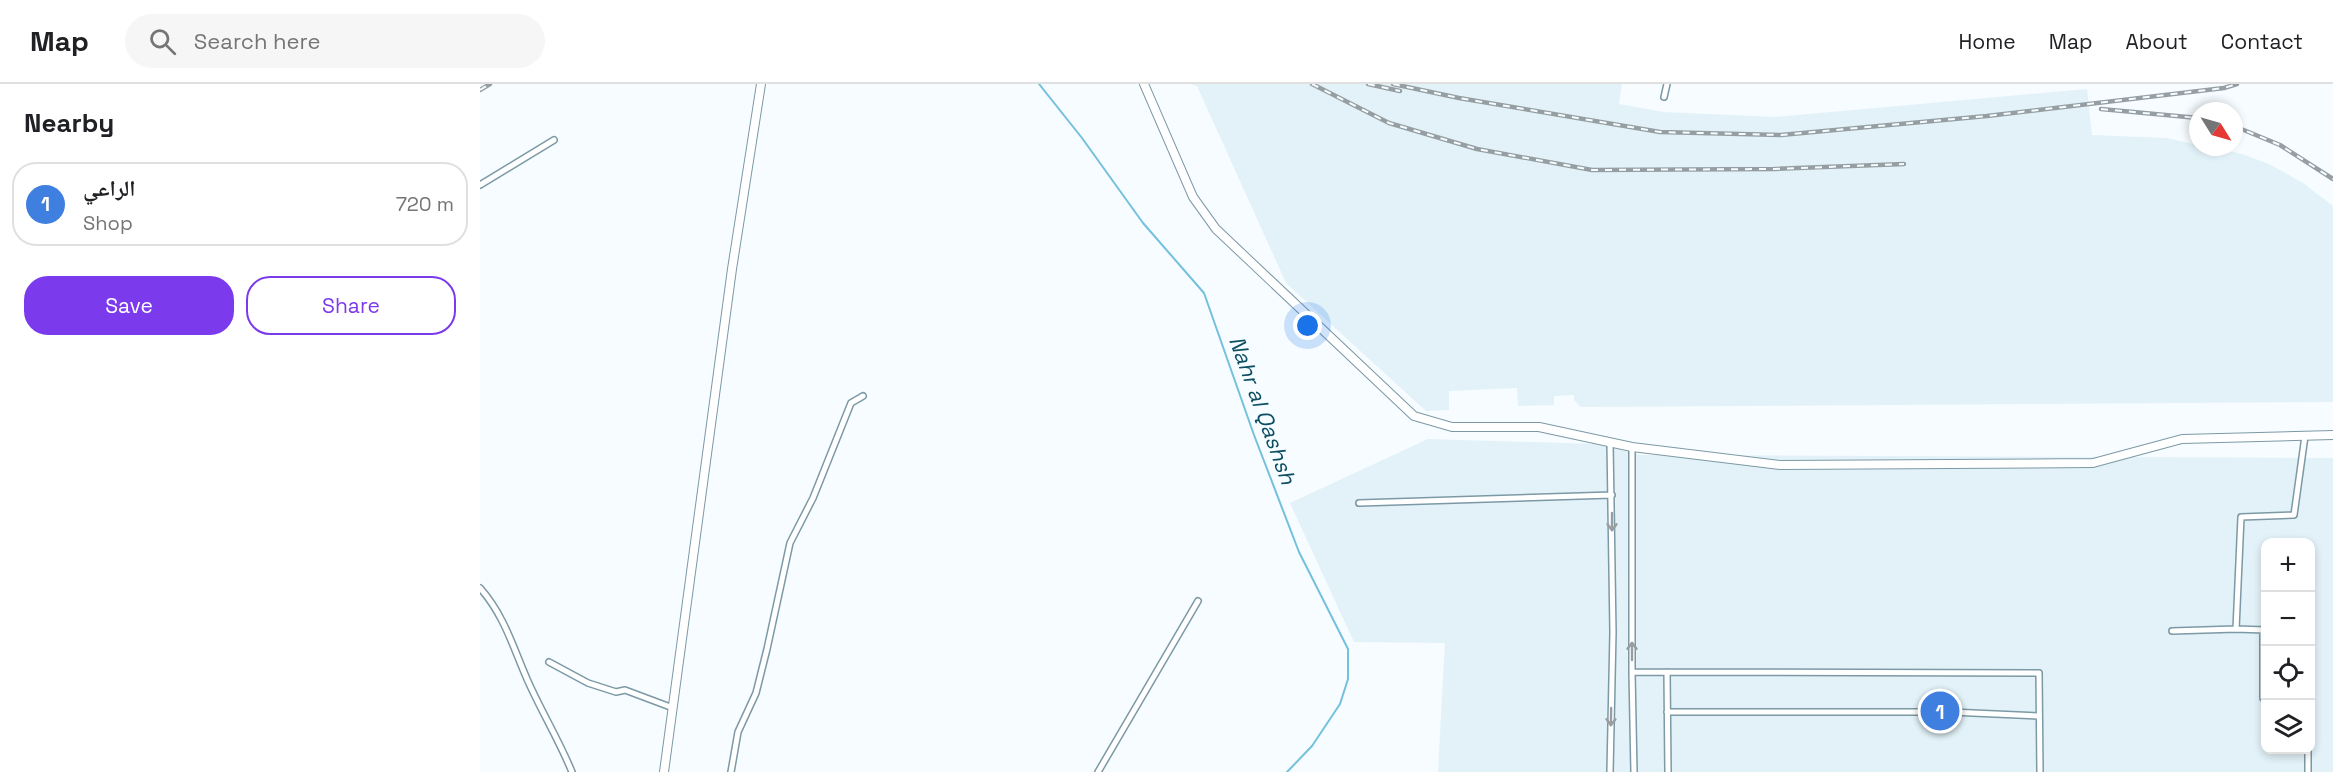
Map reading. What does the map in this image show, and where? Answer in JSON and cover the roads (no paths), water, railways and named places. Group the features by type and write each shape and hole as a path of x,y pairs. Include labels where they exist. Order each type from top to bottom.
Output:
{"street":[{"path":"664,772 732,269 761,84"},
{"path":"1144,84 1193,196 1216,229 1414,416 1452,427 1539,427 1632,447 1780,465 2093,463 2182,439 2333,435"},
{"path":"1664,97 1667,84"},
{"path":"480,185 554,140"},
{"path":"731,772 738,732 756,693 790,543 813,498 851,403 863,396"},
{"path":"2236,628 2241,517 2294,515 2305,436"},
{"path":"1610,443 1613,632 1610,772"},
{"path":"1632,447 1634,772"},
{"path":"1359,503 1612,495"},
{"path":"480,588 491,601 510,636 528,681 572,772"},
{"path":"1098,772 1198,601"},
{"path":"2172,631 2236,628 2261,630"},
{"path":"549,662 588,683 616,692 625,690 673,708"},
{"path":"1632,672 2039,673 2040,772"},
{"path":"1667,672 1668,772"},
{"path":"1667,712 1951,712 2039,716"},
{"path":"2308,754 2308,772"}],"waterway":[{"name":"Nahr al Qashsh","path":"1039,84 1082,138 1143,223 1204,293 1254,435 1299,552 1348,649 1348,679 1340,704 1312,746 1287,772"}],"railway":[{"path":"480,90 490,84"},
{"path":"1312,84 1389,123 1477,149 1592,170 1774,169 1904,164"},
{"path":"1368,84 1400,91"},
{"path":"1393,84 1459,98 1660,132 1781,135 1987,116 2224,88 2237,84"},
{"path":"2101,109 2189,117"},
{"path":"2243,130 2280,145 2333,179"}],"place":[{"name":"الراعي","path":"1940,711"}]}
